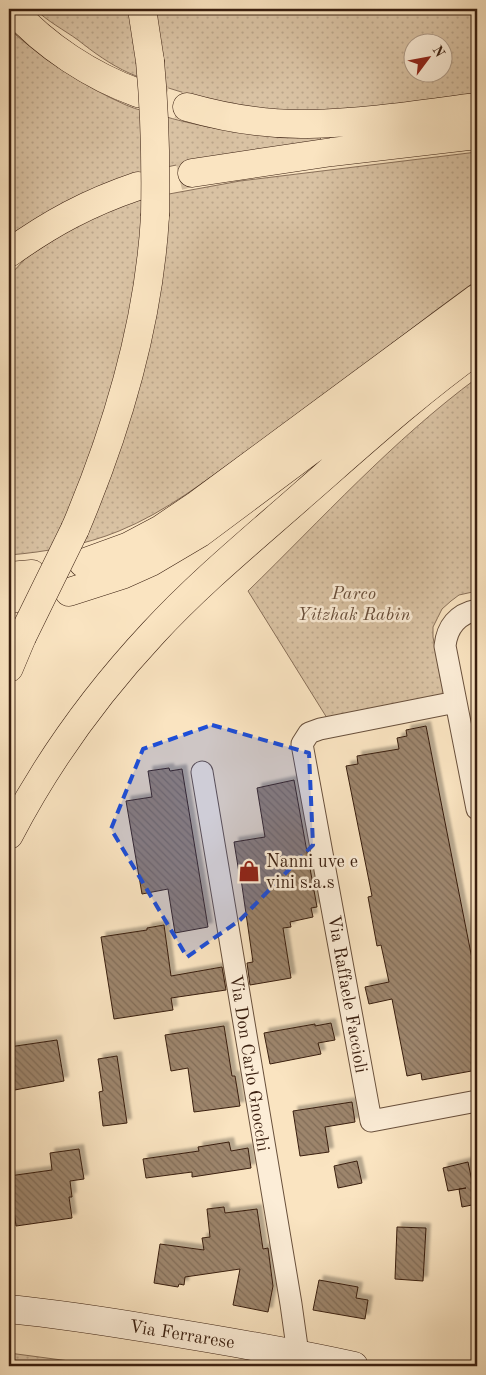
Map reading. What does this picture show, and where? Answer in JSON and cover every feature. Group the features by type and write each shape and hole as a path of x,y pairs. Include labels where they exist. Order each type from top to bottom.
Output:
{"highway":[{"path":"12,9 47,42 73,60 97,75 138,93"},
{"path":"9,668 22,637 75,529 101,465 119,414 134,355 153,255 156,148 150,61 142,9"},
{"path":"187,108 275,123 308,124 347,122 477,107"},
{"path":"192,173 322,153 477,135"},
{"path":"9,253 42,230 74,212 104,198 138,186"},
{"path":"83,563 127,547 168,524 198,504 477,298"},
{"path":"69,592 122,575 151,562 200,533 477,326"},
{"path":"9,835 41,778 65,743 116,676 153,632 224,564 384,424 477,350"}],"main road":[{"name":"Via Ferrarese","path":"9,1309 64,1315 298,1354 354,1366"}],"street":[{"path":"477,610 464,614 455,620 446,637 445,646 477,809"},
{"name":"Via Raffaele Faccioli","path":"456,702 320,729 309,733 302,744 371,1121 477,1101"},
{"name":"Via Don Carlo Gnocchi","path":"202,772 298,1354"}],"highlighted area":[{"path":"212,725 309,753 313,845 240,920 187,957 111,829 143,749"}],"green space":[{"path":"35,9 477,9 477,93 350,109 285,111 262,109 193,95 129,73 102,58"},
{"path":"9,29 64,72 130,107 202,126 241,132 280,135 320,135 321,143 205,159 162,168 9,239"},
{"path":"477,152 477,280 302,411 201,484 153,515 119,531 79,544 51,550 9,555 9,276 26,258 66,232 111,208 147,198 240,181"},
{"name":"Parco Yitzhak Rabin","path":"477,378 477,591 459,595 451,601 442,609 433,627 441,681 452,696 327,718 248,591 416,427"},
{"path":"9,1353 107,1366 9,1366"}],"building":[{"path":"426,726 477,984 477,1070 422,1080 421,1073 407,1076 392,999 369,1004 365,987 389,982 381,945 377,946 368,897 372,896 346,766 358,764 357,756 399,749 397,738 407,736 406,730"},
{"path":"169,768 170,771 182,769 208,927 175,933 168,889 142,894 126,801 152,797 148,771"},
{"path":"294,780 317,907 311,908 313,917 290,922 291,927 283,928 291,978 250,985 247,963 253,962 234,842 265,837 257,788"},
{"path":"164,925 171,976 222,967 226,990 171,998 173,1010 114,1019 101,937 147,930 147,928"},
{"path":"331,1023 335,1040 318,1043 321,1054 270,1064 264,1033"},
{"path":"224,1026 232,1076 235,1076 240,1106 194,1112 188,1068 171,1071 165,1035"},
{"path":"57,1040 64,1081 9,1091 9,1047"},
{"path":"117,1056 127,1123 103,1126 99,1092 103,1091 98,1059"},
{"path":"352,1102 355,1122 325,1127 329,1152 300,1156 293,1111"},
{"path":"229,1142 231,1151 248,1148 251,1168 192,1177 192,1172 146,1178 143,1159 199,1151 198,1147"},
{"path":"79,1149 84,1179 70,1181 72,1197 69,1197 72,1218 16,1226 9,1176 52,1170 50,1153"},
{"path":"357,1161 362,1183 338,1188 334,1166"},
{"path":"468,1162 473,1186 477,1186 477,1204 462,1207 459,1189 448,1191 443,1168"},
{"path":"224,1207 225,1213 257,1209 263,1249 268,1248 273,1286 268,1312 233,1305 240,1269 185,1277 184,1285 179,1284 178,1287 154,1283 160,1244 204,1250 202,1238 210,1237 207,1209"},
{"path":"397,1227 426,1228 423,1281 395,1279"},
{"path":"319,1280 358,1287 356,1298 368,1300 365,1319 313,1310"}],"tunnel":[{"path":"138,93 187,107"},
{"path":"138,186 192,173"}],"place":[{"name":"Nanni uve e vini s.a.s","path":"249,871"}]}
